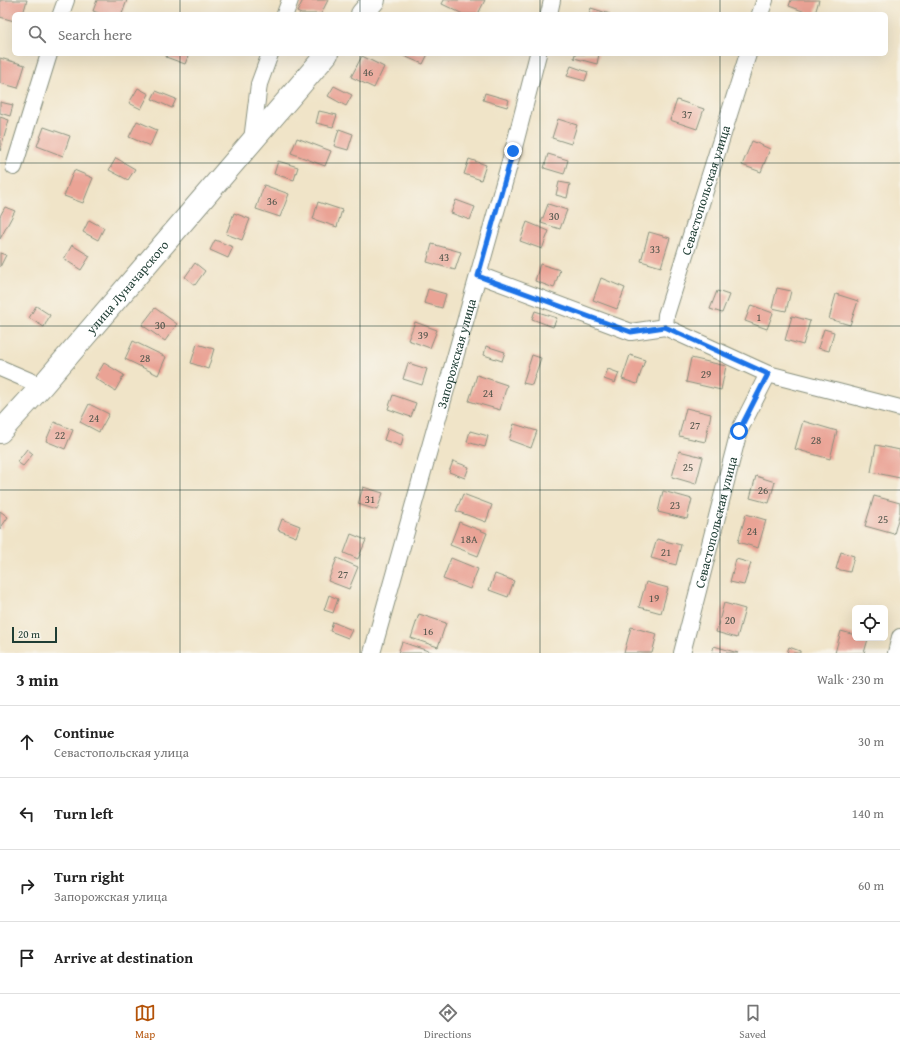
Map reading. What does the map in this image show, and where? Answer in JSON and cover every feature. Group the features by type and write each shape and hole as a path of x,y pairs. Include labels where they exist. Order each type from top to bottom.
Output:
{"main road":[{"path":"364,12 374,0"},
{"name":"улица Луначарского","path":"0,432 42,386 325,56"}],"street":[{"path":"62,12 66,0"},
{"path":"285,12 290,0"},
{"path":"549,12 552,0"},
{"path":"761,12 765,0"},
{"path":"14,166 48,56"},
{"path":"252,140 260,84 269,56"},
{"name":"Запорожская улица","path":"372,653 513,151 537,56"},
{"name":"Севастопольская улица","path":"665,327 666,315 747,56"},
{"path":"478,276 631,332 665,327 768,374 900,408"},
{"path":"0,368 42,386"},
{"name":"Севастопольская улица","path":"682,653 739,431 768,374"},
{"path":"896,653 900,638"}],"building":[{"path":"0,0 27,0 24,12 12,12 12,20 0,17"},
{"path":"97,0 127,0 123,12 93,11"},
{"path":"303,0 328,0 322,12 297,12"},
{"path":"444,0 485,0 479,12 459,12 442,4"},
{"path":"791,0 819,0 816,12 806,12 789,6"},
{"path":"591,8 604,12 590,12"},
{"path":"166,56 188,56 185,64"},
{"path":"362,56 384,67 374,88 351,77"},
{"path":"404,56 427,56 423,64"},
{"path":"574,56 599,56 597,64 574,58"},
{"path":"0,58 25,65 18,88 0,83"},
{"path":"571,66 588,72 585,81 567,76"},
{"path":"334,86 352,95 346,106 328,96"},
{"path":"138,88 149,94 141,109 129,103"},
{"path":"156,91 176,99 172,108 152,99"},
{"path":"485,93 509,100 507,107 483,100"},
{"path":"677,100 704,109 697,129 670,120"},
{"path":"0,102 13,105 10,116 0,113"},
{"path":"319,111 337,115 333,127 316,123"},
{"path":"0,117 9,120 0,151"},
{"path":"558,119 577,125 571,144 552,138"},
{"path":"137,121 157,130 150,146 129,137"},
{"path":"44,127 70,136 63,156 37,146"},
{"path":"339,129 353,134 348,150 334,146"},
{"path":"297,138 331,151 325,166 291,153"},
{"path":"752,141 770,149 761,172 742,165"},
{"path":"548,154 568,160 564,174 544,168"},
{"path":"116,158 135,169 128,180 109,170"},
{"path":"469,159 486,165 481,180 464,174"},
{"path":"278,161 298,167 294,180 274,174"},
{"path":"74,170 93,178 83,203 64,196"},
{"path":"559,182 570,184 567,198 556,195"},
{"path":"264,185 289,194 280,217 256,209"},
{"path":"456,200 475,207 470,220 451,213"},
{"path":"318,202 342,210 337,227 313,219"},
{"path":"548,204 567,210 560,229 541,223"},
{"path":"5,207 15,211 0,239 0,216"},
{"path":"234,213 250,219 242,240 226,234"},
{"path":"89,220 104,228 98,240 83,232"},
{"path":"527,222 549,231 542,249 520,241"},
{"path":"649,232 670,238 661,267 641,261"},
{"path":"215,240 233,247 228,258 210,250"},
{"path":"432,244 461,252 455,270 427,262"},
{"path":"72,245 90,256 81,270 64,259"},
{"path":"0,253 6,255 0,267"},
{"path":"195,263 205,271 195,285 185,277"},
{"path":"540,264 560,270 554,288 535,281"},
{"path":"601,278 625,288 617,309 593,300"},
{"path":"777,288 791,291 786,311 772,308"},
{"path":"428,289 446,294 442,308 424,303"},
{"path":"717,291 729,295 722,313 710,309"},
{"path":"836,294 858,301 850,325 829,319"},
{"path":"751,305 773,313 767,329 745,321"},
{"path":"36,306 50,315 44,327 29,318"},
{"path":"155,308 177,324 165,341 142,325"},
{"path":"535,311 557,318 553,327 532,319"},
{"path":"792,316 810,321 803,345 785,340"},
{"path":"415,322 437,330 430,348 408,340"},
{"path":"824,329 834,332 829,351 818,348"},
{"path":"133,341 166,357 158,375 125,359"},
{"path":"197,344 214,349 208,369 191,363"},
{"path":"486,346 505,352 502,361 484,355"},
{"path":"532,355 541,358 532,385 523,383"},
{"path":"630,355 645,360 637,384 622,379"},
{"path":"691,358 726,366 721,390 686,382"},
{"path":"104,363 124,375 115,391 95,378"},
{"path":"408,363 427,369 422,385 403,379"},
{"path":"608,369 619,373 615,383 604,379"},
{"path":"477,375 507,385 500,410 469,401"},
{"path":"393,395 416,403 411,417 388,409"},
{"path":"89,404 109,414 99,432 80,422"},
{"path":"686,408 711,414 705,442 679,436"},
{"path":"803,421 837,431 830,459 795,449"},
{"path":"54,422 73,430 65,449 46,441"},
{"path":"514,424 537,431 531,448 509,440"},
{"path":"388,428 404,434 401,446 384,440"},
{"path":"470,431 488,436 485,447 467,442"},
{"path":"876,445 900,450 900,478 871,472"},
{"path":"27,449 33,454 23,466 17,462"},
{"path":"679,451 703,457 696,484 672,477"},
{"path":"453,461 469,467 465,478 449,472"},
{"path":"756,476 775,482 769,503 750,498"},
{"path":"363,487 383,493 377,510 358,504"},
{"path":"663,491 692,499 687,519 658,512"},
{"path":"463,494 492,505 486,522 456,511"},
{"path":"874,496 900,503 900,512 894,534 865,526"},
{"path":"0,511 8,517 0,529"},
{"path":"746,514 766,520 758,548 738,542"},
{"path":"282,519 300,526 296,537 278,530"},
{"path":"459,522 487,533 478,556 450,545"},
{"path":"351,534 366,540 358,559 344,553"},
{"path":"657,539 681,545 676,565 651,558"},
{"path":"841,552 854,556 850,572 836,569"},
{"path":"337,558 358,567 349,589 328,581"},
{"path":"451,558 478,569 470,589 443,579"},
{"path":"736,559 751,563 744,585 730,582"},
{"path":"495,574 514,581 508,597 489,590"},
{"path":"646,582 668,588 661,613 639,607"},
{"path":"329,595 338,599 333,613 324,610"},
{"path":"724,603 745,609 737,638 716,632"},
{"path":"419,614 446,623 438,647 411,638"},
{"path":"333,622 352,630 348,638 330,631"},
{"path":"631,627 657,634 652,653 624,653"},
{"path":"841,631 852,634 852,641 867,641 864,653 835,653"},
{"path":"402,642 434,653 398,653"},
{"path":"714,646 738,653 712,653"},
{"path":"789,647 800,651 800,653 787,653"}],"route":[{"path":"513,151 478,276 631,332 665,327 747,366 768,374 739,431"}]}
